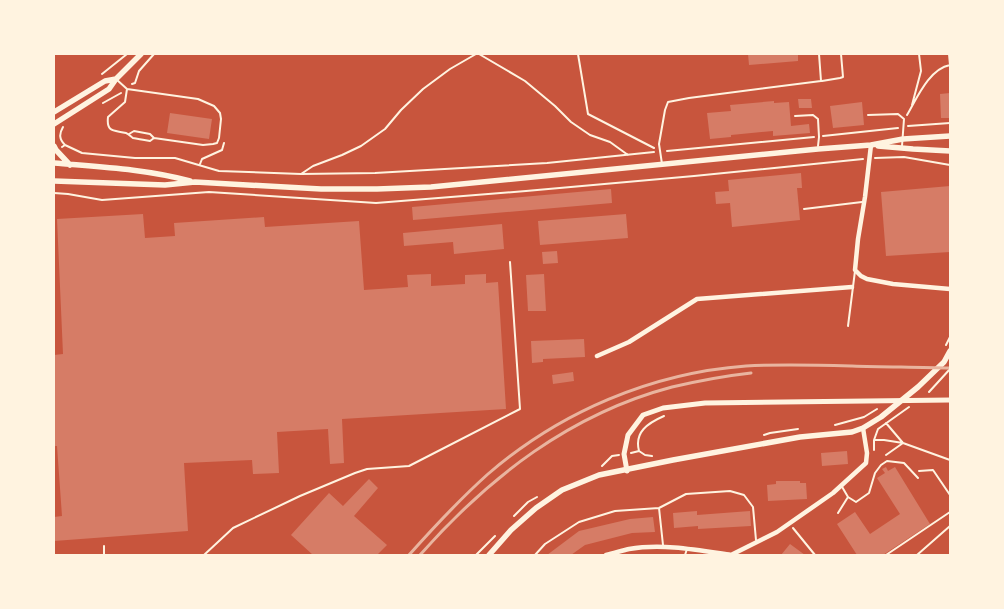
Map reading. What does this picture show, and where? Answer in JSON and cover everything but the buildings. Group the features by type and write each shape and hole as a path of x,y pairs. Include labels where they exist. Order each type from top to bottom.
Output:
{"main road":[{"path":"54,124 109,89 116,79 141,54"},
{"path":"54,112 105,81 116,79"},
{"path":"54,181 165,185 195,182 321,189 431,187 871,145 903,139 950,136"},
{"path":"871,145 950,151"},
{"path":"55,148 70,165"},
{"path":"54,163 135,170 195,182"},
{"path":"488,555 511,530 536,508 562,490 600,476 673,460 800,437 852,432 863,428 881,417 918,387 944,362 950,351"}],"street":[{"path":"871,145 855,270 867,279 893,284 950,289"},
{"path":"597,356 629,342 697,299 852,287"},
{"path":"627,471 624,454 628,435 644,415 663,408 705,403 950,400"},
{"path":"606,555 630,549 663,547 731,555 778,532 833,493 866,463 867,453 863,428"}],"lane":[{"path":"818,54 821,81"},
{"path":"662,164 659,144 668,102 840,78 843,77 841,54"},
{"path":"116,79 127,89 198,99 214,106 220,113 218,138 213,144 204,145 154,138 150,134 134,132 128,134"},
{"path":"127,89 125,102 107,120 110,128 114,131 128,134 131,137 150,141 154,138"},
{"path":"868,115 898,114 904,119 902,148"},
{"path":"795,116 813,115 818,119 818,149"},
{"path":"804,209 864,201"},
{"path":"204,555 233,528 300,496 367,469 408,466 520,410 510,262"},
{"path":"848,326 855,270"},
{"path":"841,485 848,497 856,502 869,493 875,472 887,461 904,463 918,478"},
{"path":"535,555 545,544 579,522 615,511 659,508 686,494 730,491 744,495 753,507 757,542"},
{"path":"838,513 848,497"},
{"path":"659,508 663,547"},
{"path":"886,555 950,512"},
{"path":"917,555 950,526"},
{"path":"104,546 104,555"},
{"path":"686,555 687,549"}],"path":[{"path":"301,174 313,166 360,146 385,128 423,89 450,69 478,54 525,81 571,122 590,135 610,142 628,155"},
{"path":"578,54 588,114 660,152"},
{"path":"911,107 921,71 919,54"},
{"path":"904,119 926,82 938,71 950,65 949,54"},
{"path":"55,148 65,145 82,153 135,158 175,158 219,171 301,174 376,173 547,163 950,123"},
{"path":"199,165 202,158 222,150"},
{"path":"900,157 950,165"},
{"path":"945,346 950,337"},
{"path":"864,417 883,405"},
{"path":"872,409 882,408"},
{"path":"901,408 910,408"},
{"path":"639,451 638,438 643,430 652,422 671,415"},
{"path":"881,417 903,444"},
{"path":"874,457 874,440 878,429 887,424"},
{"path":"874,440 903,444 950,460"},
{"path":"914,473 933,470 950,495"},
{"path":"789,523 814,555"}],"railway":[{"path":"409,555 467,493 516,452 576,414 608,399 642,387 676,377 746,366 799,365 950,368"},
{"path":"420,555 446,526 503,475 566,431 599,414 635,399 672,387 751,373"}]}
